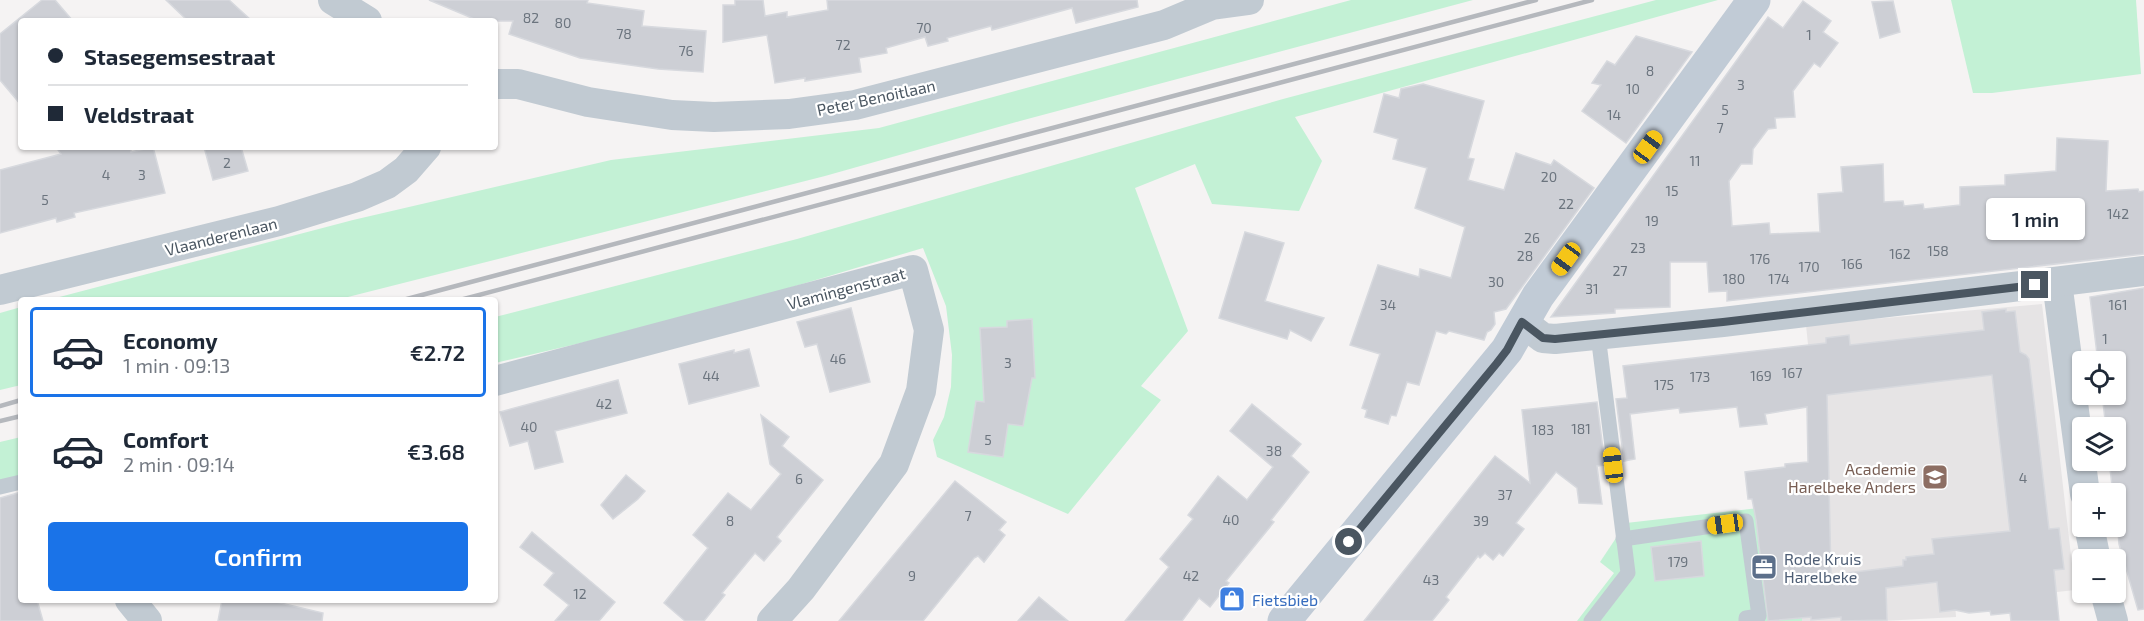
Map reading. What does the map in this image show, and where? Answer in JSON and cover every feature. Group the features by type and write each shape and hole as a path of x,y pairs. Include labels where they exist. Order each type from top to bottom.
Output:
{"street":[{"path":"333,0 362,18"},
{"name":"Peter Benoitlaan","path":"498,84 518,84 588,102 672,115 714,117 789,114 855,105 977,75 1164,25 1212,2 1249,0"},
{"path":"1284,621 1507,350 1538,296 1754,0"},
{"name":"Vlaanderenlaan","path":"0,290 279,221 357,197 387,184 406,170 423,150"},
{"name":"Vlamingenstraat","path":"498,380 913,270 929,330 921,391 894,464 801,589 772,621"},
{"path":"1522,322 1543,338 1598,335 2144,271"},
{"path":"2057,282 2084,483"},
{"path":"132,603 147,621"},
{"path":"2108,603 2114,621"}],"lane":[{"path":"1591,621 1628,573 1598,335"},
{"path":"0,487 18,483"},
{"path":"1623,539 1746,521 1759,615 1746,618 1746,621"}],"shaded area":[{"name":"Academie Harelbeke Anders","path":"2042,304 2072,564 2072,590 1955,603 1956,617 1883,621 1802,621 1803,503 1808,502 1813,393 1806,325"}],"green space":[{"path":"1351,0 1473,0 1020,121 825,176 348,297 59,297 353,220 611,160 879,128"},
{"path":"1656,0 1718,0 1295,117 1322,161 1299,211 1212,204 1195,164 1135,188 1188,331 1141,386 1161,400 1068,514 937,457 933,440 944,417 951,387 952,355 946,306 923,248 688,318 498,362 498,316 797,239 1283,99"},
{"path":"1951,0 2136,0 2141,74 1992,93 1973,93"},
{"path":"18,308 18,386 0,390 0,313"},
{"path":"18,438 18,478 0,482 0,442"},
{"path":"1803,503 1802,621 1577,621 1614,573 1600,562 1626,523"}],"building":[{"path":"42,0 55,0 70,18 20,18"},
{"path":"166,0 229,0 249,18 185,18"},
{"path":"429,0 588,0 587,3 644,11 642,26 706,31 703,72 658,69 580,58 509,34 513,21 498,21 498,18 472,18"},
{"path":"735,0 763,0 765,16 787,12 787,17 828,10 827,0 1137,0 1138,7 1076,23 1072,8 992,30 991,26 947,38 948,41 928,46 925,37 886,48 887,53 859,58 861,72 805,81 805,78 775,83 767,35 723,42 723,5 735,5"},
{"path":"1803,1 1831,21 1823,32 1838,43 1820,67 1814,63 1793,91 1795,117 1775,118 1776,128 1768,129 1753,149 1752,164 1741,164 1729,181 1732,226 1769,223 1770,234 1820,232 1818,194 1843,192 1841,167 1883,164 1884,202 1903,201 1904,206 1923,204 1924,209 1960,205 1960,187 2005,185 2005,175 2056,171 2057,138 2108,141 2106,191 2138,189 2139,192 2144,191 2144,254 1727,301 1727,291 1709,292 1707,262 1670,262 1670,307 1615,309 1615,313 1551,317 1768,17 1783,28"},
{"path":"1893,1 1900,32 1880,38 1872,2"},
{"path":"18,19 18,101 0,80 0,34"},
{"path":"1636,36 1692,52 1626,143 1582,111 1601,85 1592,83 1607,61 1615,65"},
{"path":"1423,84 1484,101 1468,158 1474,159 1468,180 1504,190 1516,153 1551,165 1554,160 1594,188 1506,309 1494,312 1495,324 1487,332 1484,340 1449,331 1446,334 1436,331 1419,385 1407,382 1396,416 1391,415 1388,424 1365,417 1367,410 1362,408 1380,354 1350,345 1378,265 1419,277 1420,269 1451,278 1465,227 1415,208 1427,168 1393,159 1398,139 1374,132 1384,94 1399,98 1401,89"},
{"path":"58,150 131,150 131,152 154,150 165,193 74,213 75,217 57,222 56,218 0,233 0,170 61,154"},
{"path":"205,150 242,150 248,171 213,180"},
{"path":"1245,232 1284,243 1265,301 1324,318 1311,341 1290,330 1287,339 1219,318"},
{"path":"2144,288 2144,609 2138,610 2126,568 2126,549 2120,549 2119,544 2118,537 2126,537 2126,483 2112,483 2110,471 2126,471 2126,417 2105,417 2103,405 2126,405 2126,351 2097,351 2090,297"},
{"path":"851,308 870,382 830,392 817,344 805,347 797,322"},
{"path":"2006,309 2006,312 2015,311 2020,352 2029,359 2049,529 2059,528 2064,569 2054,570 2059,621 2011,621 2010,613 1991,615 1990,611 1940,612 1937,582 1886,588 1887,620 1841,621 1841,617 1811,620 1811,617 1768,621 1756,520 1752,499 1748,499 1745,472 1808,462 1807,407 1765,414 1767,424 1740,427 1737,407 1680,413 1679,408 1630,414 1635,459 1624,461 1616,399 1627,398 1623,366 1826,343 1826,338 1849,335 1850,345 1984,330 1982,312","holes":["1992,375 2010,531 1932,539 1934,554 1906,557 1906,560 1903,560 1903,566 1831,575 1827,395"]},
{"path":"1032,319 1035,378 1032,378 1023,426 1008,424 1003,457 968,452 976,401 984,402 980,328 1007,327 1007,321"},
{"path":"749,349 759,386 689,404 679,364 734,350 734,353"},
{"path":"618,380 627,413 555,431 563,462 535,469 528,441 510,446 500,412"},
{"path":"1597,402 1605,465 1597,466 1602,504 1579,503 1577,488 1556,472 1516,523 1524,529 1503,556 1499,553 1493,560 1485,553 1480,558 1478,556 1446,597 1449,600 1432,621 1364,621 1495,456 1530,483 1522,410"},
{"path":"1252,404 1301,444 1291,456 1309,472 1271,520 1274,522 1226,581 1229,583 1210,607 1199,598 1182,621 1125,621 1169,567 1160,559 1193,519 1188,515 1218,476 1247,500 1273,467 1230,431"},
{"path":"761,415 789,437 782,446 823,480 777,537 781,541 764,561 755,553 722,593 725,595 704,621 685,621 664,603 708,548 693,535 728,493 751,510 781,474 770,464"},
{"path":"626,475 645,491 613,519 601,505"},
{"path":"955,481 1006,522 999,530 1005,535 984,562 978,556 974,558 923,621 839,621"},
{"path":"18,493 18,603 38,603 43,621 0,621 0,498"},
{"path":"532,532 615,602 599,621 555,621 569,605 544,585 554,573 520,547"},
{"path":"1701,541 1704,576 1655,581 1651,547"},
{"path":"1039,597 1068,621 1018,621"},
{"path":"221,603 281,603 323,613 322,621 218,621"}],"railway":[{"path":"414,297 1536,0"},
{"path":"471,297 1592,0"},
{"path":"0,406 18,401"},
{"path":"0,421 18,417"}],"place":[{"name":"Academie Harelbeke Anders","path":"1935,477"},
{"name":"Rode Kruis Harelbeke","path":"1764,567"},
{"name":"Fietsbieb","path":"1232,599"}],"route":[{"path":"1349,542 1497,363 1522,322 1543,338 1555,339 1723,322 2035,285"}]}
